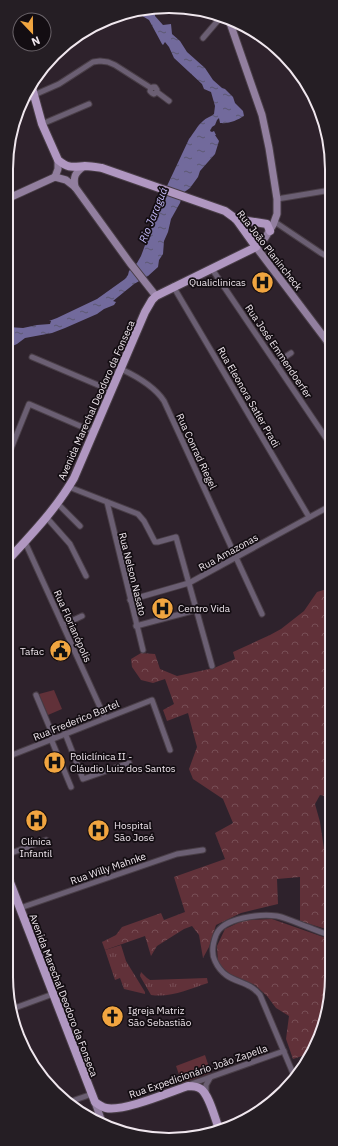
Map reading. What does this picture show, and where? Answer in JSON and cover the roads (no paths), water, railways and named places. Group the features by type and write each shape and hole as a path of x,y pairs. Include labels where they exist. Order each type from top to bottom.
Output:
{"main road":[{"path":"13,196 56,177 66,180 75,187 156,296 173,286 256,247 265,238 275,222 277,214 277,199 262,114 231,26"},
{"path":"31,96 34,95 42,124 58,160 56,177"},
{"name":"Rua João Planincheck","path":"58,160 71,168 83,166 102,168 225,211 236,219 325,338"},
{"path":"75,187 75,174 83,166"},
{"path":"236,219 267,224 270,231"},
{"name":"Avenida Marechal Deodoro da Fonseca","path":"13,555 58,504 79,469 145,312 156,296"},
{"name":"Avenida Marechal Deodoro da Fonseca","path":"13,898 20,908 101,1117"},
{"path":"188,1086 198,1087 206,1094 218,1125"},
{"name":"Rua Expedicionário João Zapella","path":"95,1102 108,1108 122,1107 188,1086"}],"street":[{"path":"203,38 219,21"},
{"path":"34,95 59,84 93,62 100,61 115,65 151,88 156,88 157,92 170,101"},
{"path":"42,124 89,104"},
{"path":"277,199 325,191"},
{"path":"275,222 325,255"},
{"name":"Rua José Emmendoerfer","path":"212,269 325,436"},
{"name":"Rua Eleonora Satler Pradi","path":"173,286 309,518"},
{"path":"276,363 291,353"},
{"path":"32,357 112,391"},
{"name":"Rua Conrad Riegel","path":"121,369 135,376 158,392 164,401 262,614"},
{"path":"13,444 29,404 94,432"},
{"path":"69,487 138,514 144,521 155,542 176,537 212,666"},
{"name":"Rua Nelson Nasato","path":"107,502 143,650"},
{"path":"58,504 80,526"},
{"name":"Rua Amazonas","path":"130,600 189,583 325,509"},
{"path":"47,518 70,544 86,576"},
{"name":"Rua Florianópolis","path":"25,542 105,718"},
{"path":"136,626 196,610"},
{"path":"63,625 82,616"},
{"path":"36,695 71,787"},
{"name":"Rua Frederico Bartel","path":"13,754 152,700 170,750"},
{"path":"65,733 83,779 129,763"},
{"path":"13,852 46,840"},
{"name":"Rua Willy Mahnke","path":"20,908 174,855 203,850"},
{"path":"293,1072 257,991 250,986 230,978 217,966 212,953 214,941 217,933 223,925 248,917 278,916 325,934"},
{"path":"16,1008 53,994"},
{"name":"Rua Expedicionário João Zapella","path":"188,1086 284,1051"},
{"path":"206,1094 206,1085 211,1077"},
{"path":"73,1100 92,1094"}],"water":[{"path":"155,13 155,16 163,25 171,24 172,34 180,41 187,52 205,68 213,80 233,97 235,103 243,111 244,116 227,123 220,123 219,118 212,127 210,131 214,131 219,141 215,154 200,171 198,177 190,188 183,193 180,203 171,219 164,241 163,254 159,260 158,267 113,301 116,302 114,305 65,328 52,333 25,338 13,346 13,327 23,328 50,324 51,321 49,321 97,299 125,279 129,271 137,263 141,256 167,186 189,139 197,127 205,119 214,114 215,106 211,92 204,89 202,84 174,58 165,42 163,45 162,44 149,20 142,16"}],"place":[{"name":"Qualiclinicas","path":"262,282"},
{"name":"Centro Vida","path":"162,608"},
{"name":"Tafac","path":"60,651"},
{"name":"Policlínica II - Cláudio Luiz dos Santos","path":"54,762"},
{"name":"Clínica Infantil","path":"36,821"},
{"name":"Hospital São José","path":"98,831"},
{"name":"Igreja Matriz São Sebastião","path":"113,1016"}],"water label":[{"name":"Rio Jaraguá","path":"153,215"}]}
